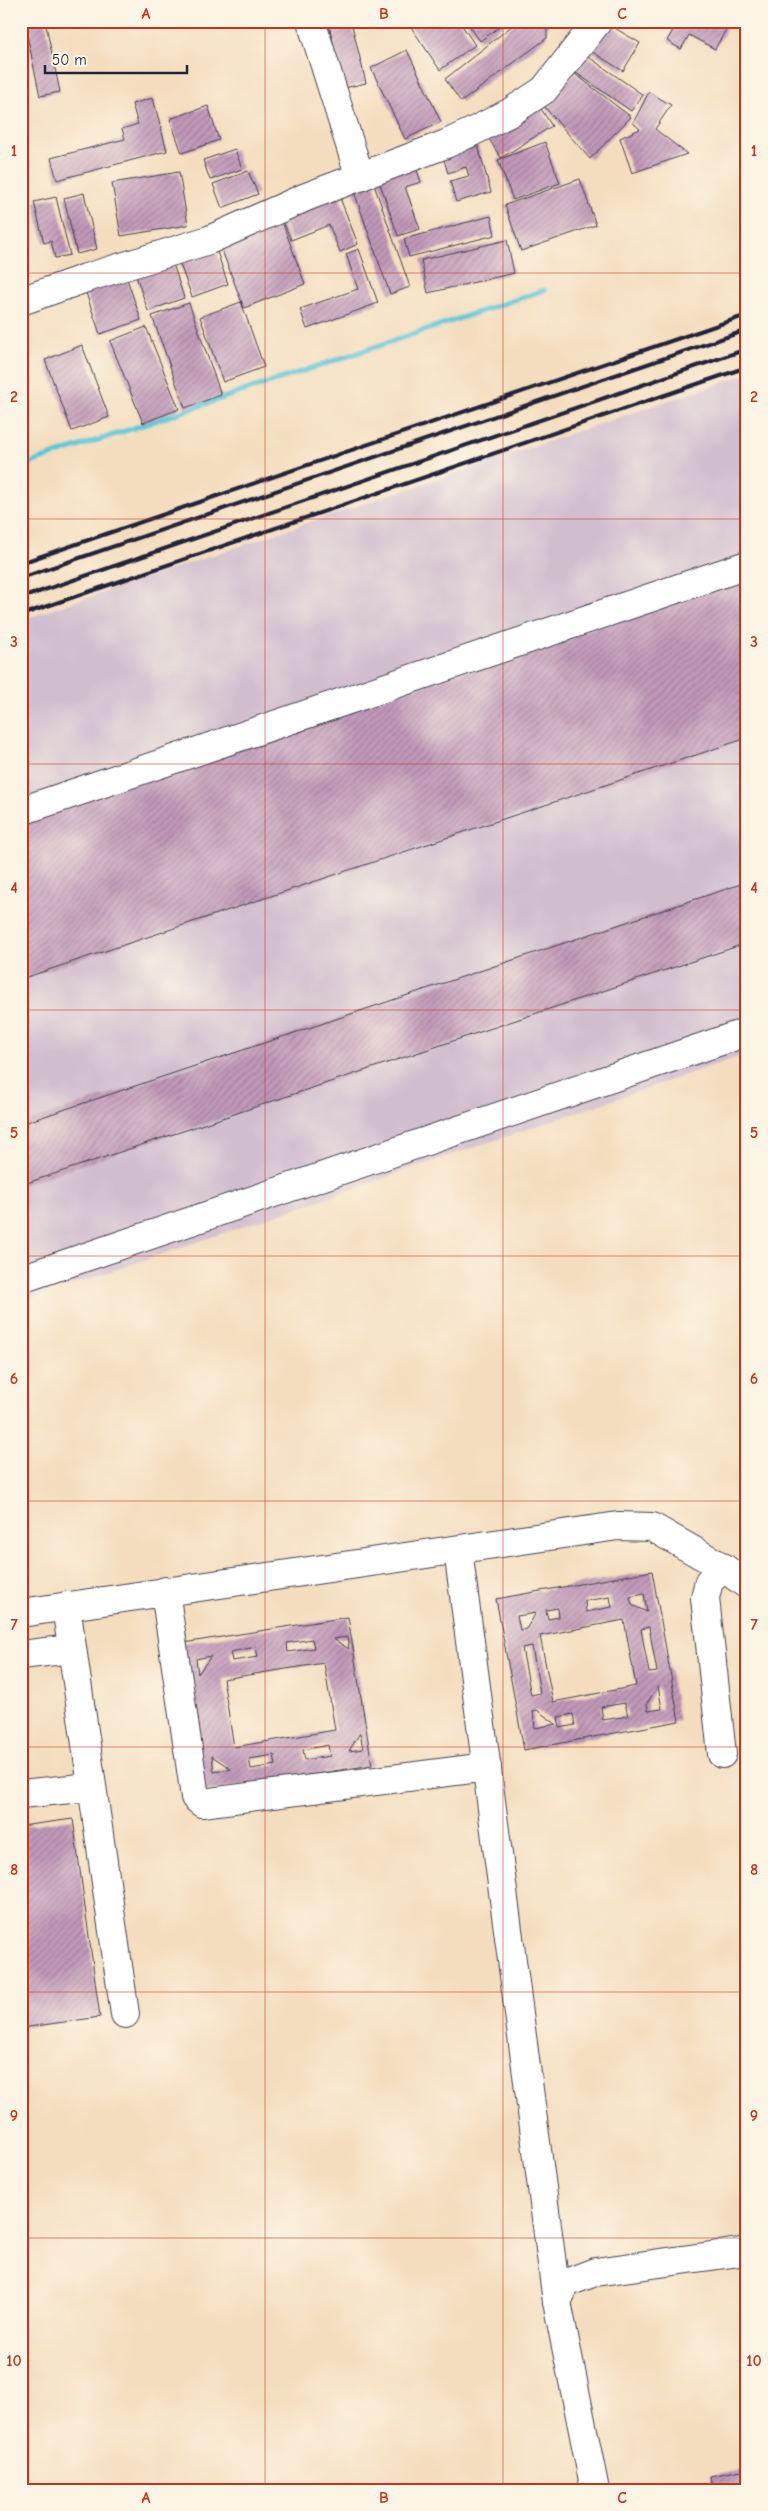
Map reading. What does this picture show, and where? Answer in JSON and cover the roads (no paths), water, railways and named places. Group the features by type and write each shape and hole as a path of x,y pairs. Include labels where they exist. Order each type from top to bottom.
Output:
{"street":[{"path":"311,21 360,177"},
{"path":"21,301 86,278 209,240 306,198 446,144 510,113 544,90 598,21"},
{"path":"21,811 747,565"},
{"path":"21,1279 747,1032"},
{"path":"21,1613 618,1526 652,1527 724,1568 747,1585"},
{"path":"458,1550 557,2302 595,2490"},
{"path":"722,1754 705,1598 709,1581 724,1568"},
{"path":"166,1591 195,1797 202,1803 486,1767"},
{"path":"66,1606 125,2014"},
{"path":"21,1655 71,1649"},
{"path":"21,1794 91,1787"},
{"path":"557,2302 566,2283 580,2276 747,2251"}],"waterway":[{"path":"21,466 544,290"}],"railway":[{"path":"21,563 747,315"},
{"path":"21,578 747,330"},
{"path":"21,598 747,349"},
{"path":"21,615 747,367"}]}
